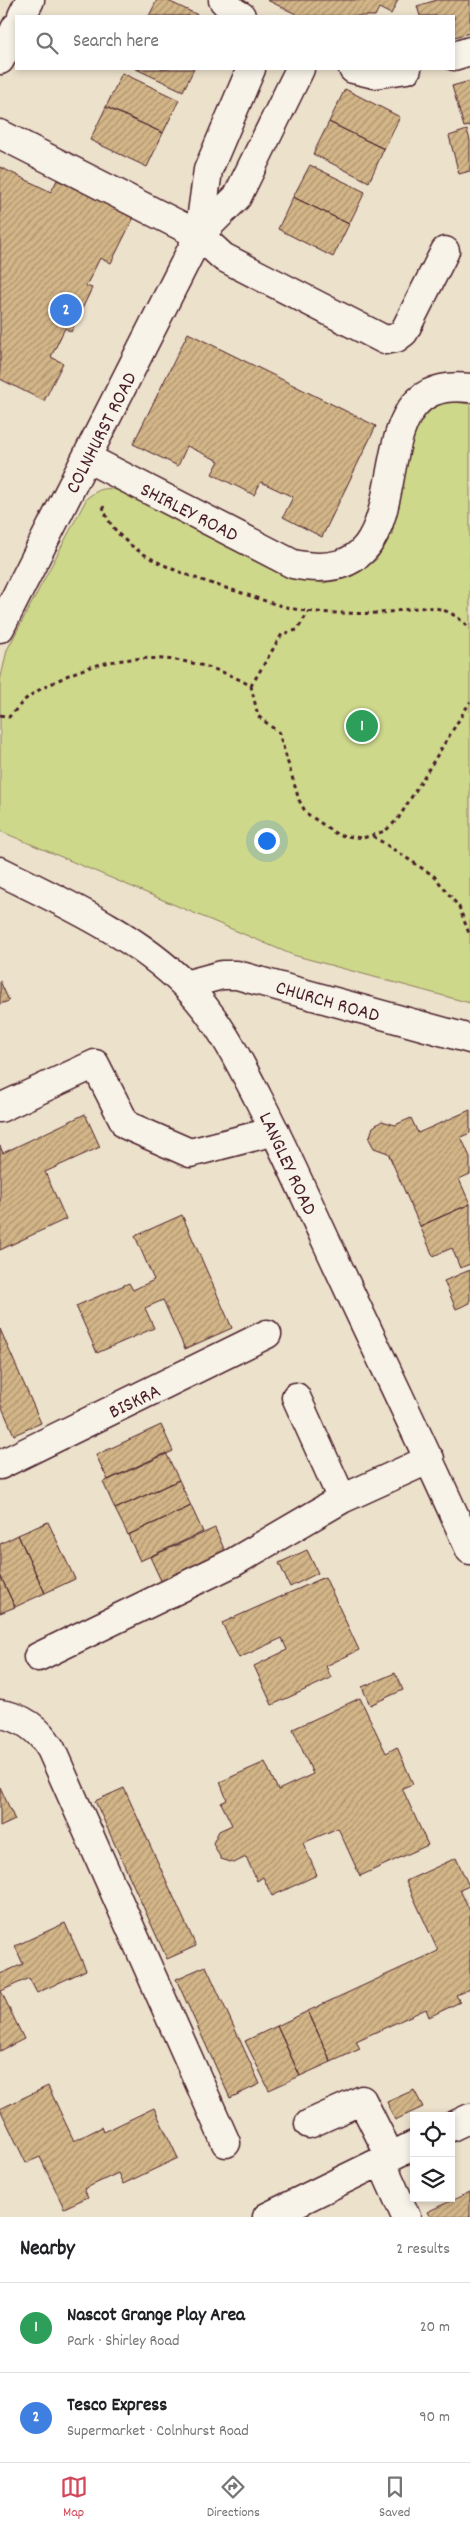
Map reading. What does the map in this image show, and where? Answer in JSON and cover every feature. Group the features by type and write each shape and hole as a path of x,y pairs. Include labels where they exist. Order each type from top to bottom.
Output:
{"street":[{"path":"22,15 30,0"},
{"path":"223,0 239,15"},
{"path":"0,60 15,29"},
{"path":"455,56 470,51"},
{"name":"COLNHURST ROAD","path":"199,235 208,170 251,70"},
{"name":"COLNHURST ROAD","path":"0,628 199,235 236,197 300,70"},
{"path":"357,70 374,74 400,70"},
{"path":"0,134 199,235 223,257 385,340 396,338 404,332 445,251"},
{"name":"SHIRLEY ROAD","path":"87,458 293,564 312,568 329,567 347,562 363,550 374,537 383,513 397,438 405,417 418,399 431,392 455,387 470,388"},
{"name":"LANGLEY ROAD","path":"0,871 117,933 153,957 185,985 214,1020 234,1050 275,1131 430,1458 470,1550"},
{"name":"CHURCH ROAD","path":"185,985 222,975 237,975 470,1040"},
{"path":"0,1108 94,1064 126,1125 190,1153 275,1131"},
{"name":"BISKRA","path":"0,1465 267,1334"},
{"path":"296,1397 342,1499"},
{"path":"38,1657 234,1562 342,1499 430,1458"},
{"path":"0,1714 22,1720 34,1727 51,1748 226,2143"},
{"path":"309,2124 362,2100 406,2217"},
{"path":"455,2125 470,2118"},
{"path":"267,2217 410,2147"}],"path":[{"path":"250,686 282,634 297,630 309,611"},
{"path":"0,716 9,717 28,697 64,677 97,663 163,658 194,663 230,673 250,686 258,716 279,733 299,800 306,813 338,835 363,838 385,831 398,819 470,702"},
{"path":"372,835 434,876 458,907 470,936"}],"green space":[{"path":"446,401 470,404 470,1003 293,955 0,831 0,681 7,650 87,498 102,489 120,491 288,574 323,583 349,578 376,560 392,534 410,434 426,409"}],"building":[{"path":"157,0 166,0 198,15 150,15"},
{"path":"267,0 398,0 391,14 379,8 376,15 298,15"},
{"path":"437,0 470,0 470,33 455,37 455,15 420,15 417,6"},
{"path":"138,70 194,70 183,91"},
{"path":"122,73 179,100 163,133 106,107"},
{"path":"470,81 470,126 464,127 452,86"},
{"path":"345,89 400,117 384,149 329,122"},
{"path":"106,107 163,133 147,167 90,140"},
{"path":"329,122 384,149 369,182 313,154"},
{"path":"467,130 470,140 470,171 459,174 449,136"},
{"path":"310,165 365,192 349,224 293,197"},
{"path":"0,167 51,192 57,180 134,217 111,263 100,258 86,286 92,288 71,332 65,328 51,357 63,363 44,401 0,379"},
{"path":"293,197 349,224 333,257 278,229"},
{"path":"188,333 376,426 322,537 283,517 293,497 261,482 254,495 212,474 219,461 187,446 178,466 133,444"},
{"path":"0,981 9,1001 0,1004"},
{"path":"470,1110 470,1133 461,1137 470,1157 470,1174 459,1179 470,1204 420,1226 388,1153 374,1148 369,1139 373,1127 382,1121 395,1125 411,1118 418,1133"},
{"path":"85,1114 100,1147 45,1172 66,1219 0,1250 0,1146 3,1153"},
{"path":"470,1204 470,1264 460,1268 452,1248 433,1256 420,1226"},
{"path":"182,1215 232,1328 185,1349 163,1300 145,1308 154,1328 97,1353 76,1306 129,1283 133,1290 154,1280 135,1236"},
{"path":"470,1270 470,1303 456,1309 444,1281"},
{"path":"0,1329 41,1423 14,1435 0,1403"},
{"path":"161,1425 173,1451 108,1480 96,1455"},
{"path":"166,1453 179,1480 115,1509 103,1482"},
{"path":"179,1480 191,1506 128,1535 115,1509"},
{"path":"191,1506 203,1532 140,1561 128,1535"},
{"path":"48,1522 75,1579 45,1593 18,1535"},
{"path":"215,1528 227,1556 163,1585 150,1557"},
{"path":"18,1535 45,1593 15,1607 0,1575 0,1544"},
{"path":"307,1550 318,1573 290,1587 279,1563"},
{"path":"0,1575 15,1607 0,1613"},
{"path":"325,1577 359,1650 326,1666 331,1678 272,1705 254,1666 287,1650 282,1638 239,1658 222,1623"},
{"path":"395,1673 403,1690 370,1705 362,1687"},
{"path":"360,1698 386,1753 397,1747 413,1784 402,1788 428,1845 360,1876 338,1828 303,1843 317,1875 272,1896 263,1877 257,1881 246,1857 234,1863 221,1859 213,1843 219,1831 232,1825 221,1803 227,1800 220,1782 265,1762 278,1790 313,1774 293,1729"},
{"path":"0,1787 15,1820 0,1827"},
{"path":"124,1788 196,1946 167,1959 95,1801"},
{"path":"456,1858 469,1886 460,1890 470,1911 470,1989 456,1995 460,2002 429,2017 426,2009 356,2041 360,2049 331,2062 308,2011 438,1951 406,1881"},
{"path":"65,1923 86,1970 37,1993 29,1978 1,1991 24,2039 0,2051 0,1974 23,1964 15,1946"},
{"path":"206,1966 260,2084 230,2098 176,1979"},
{"path":"308,2011 331,2062 300,2076 277,2026"},
{"path":"277,2026 300,2076 269,2090 245,2041"},
{"path":"48,2086 74,2141 102,2127 104,2132 154,2108 178,2158 123,2184 118,2173 84,2189 88,2197 64,2208 40,2157 26,2163 0,2109"},
{"path":"414,2090 423,2107 395,2120 387,2102"},
{"path":"470,2192 470,2217 430,2217 427,2212 448,2202 455,2202 455,2199"}],"place":[{"name":"Tesco Express","path":"66,310"},
{"name":"Nascot Grange Play Area","path":"362,726"}]}
